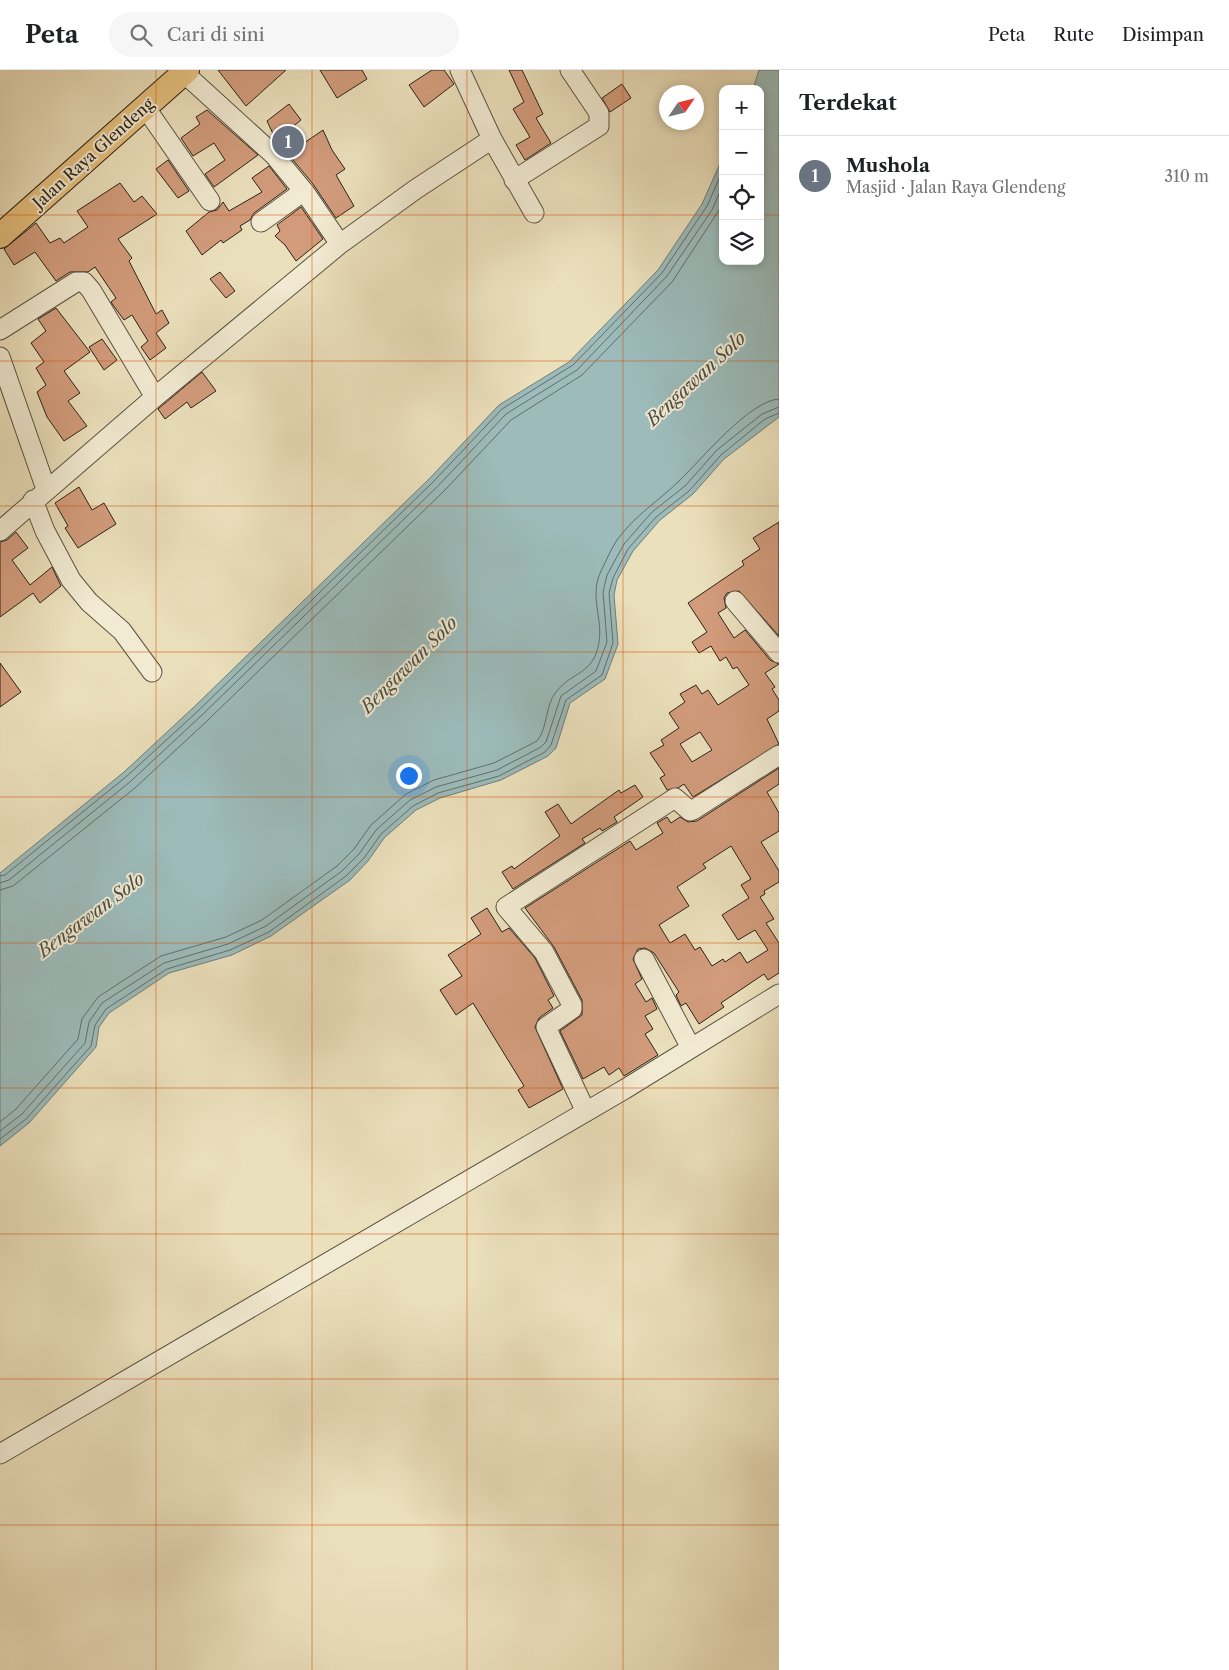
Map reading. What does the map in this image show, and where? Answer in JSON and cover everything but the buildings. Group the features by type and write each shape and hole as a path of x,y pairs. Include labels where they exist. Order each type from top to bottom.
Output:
{"main road":[{"name":"Jalan Raya Glendeng","path":"0,236 186,71"}],"street":[{"path":"460,70 492,138 534,214"},
{"path":"514,180 599,126 599,113 570,70"},
{"path":"186,71 256,135 304,191 340,244"},
{"path":"145,107 210,201"},
{"path":"0,531 155,397 340,244 416,189 492,138"},
{"path":"261,222 304,191"},
{"path":"0,330 76,282 84,282 91,290 155,397"},
{"path":"0,357 40,495 52,545 71,580 89,602 122,631 152,672"},
{"path":"734,601 779,654"},
{"path":"586,1112 546,1028 572,1009 572,1005 544,952 506,906 675,798 690,811 694,810 779,755"},
{"path":"644,959 692,1048"},
{"path":"0,1454 586,1112 779,994"}],"water":[{"name":"Bengawan Solo","path":"759,70 779,70 779,417 724,459 693,494 660,520 633,551 617,580 614,595 618,644 605,679 570,703 556,748 548,756 501,780 440,798 416,810 384,838 368,861 350,880 271,936 232,955 169,973 109,1013 99,1027 96,1047 29,1123 0,1146 0,873 124,772 194,707 430,478 499,405 569,362 658,270 702,204 719,166 719,265 764,265 764,85 754,85"}],"place":[{"name":"Mushola","path":"288,142"}]}
